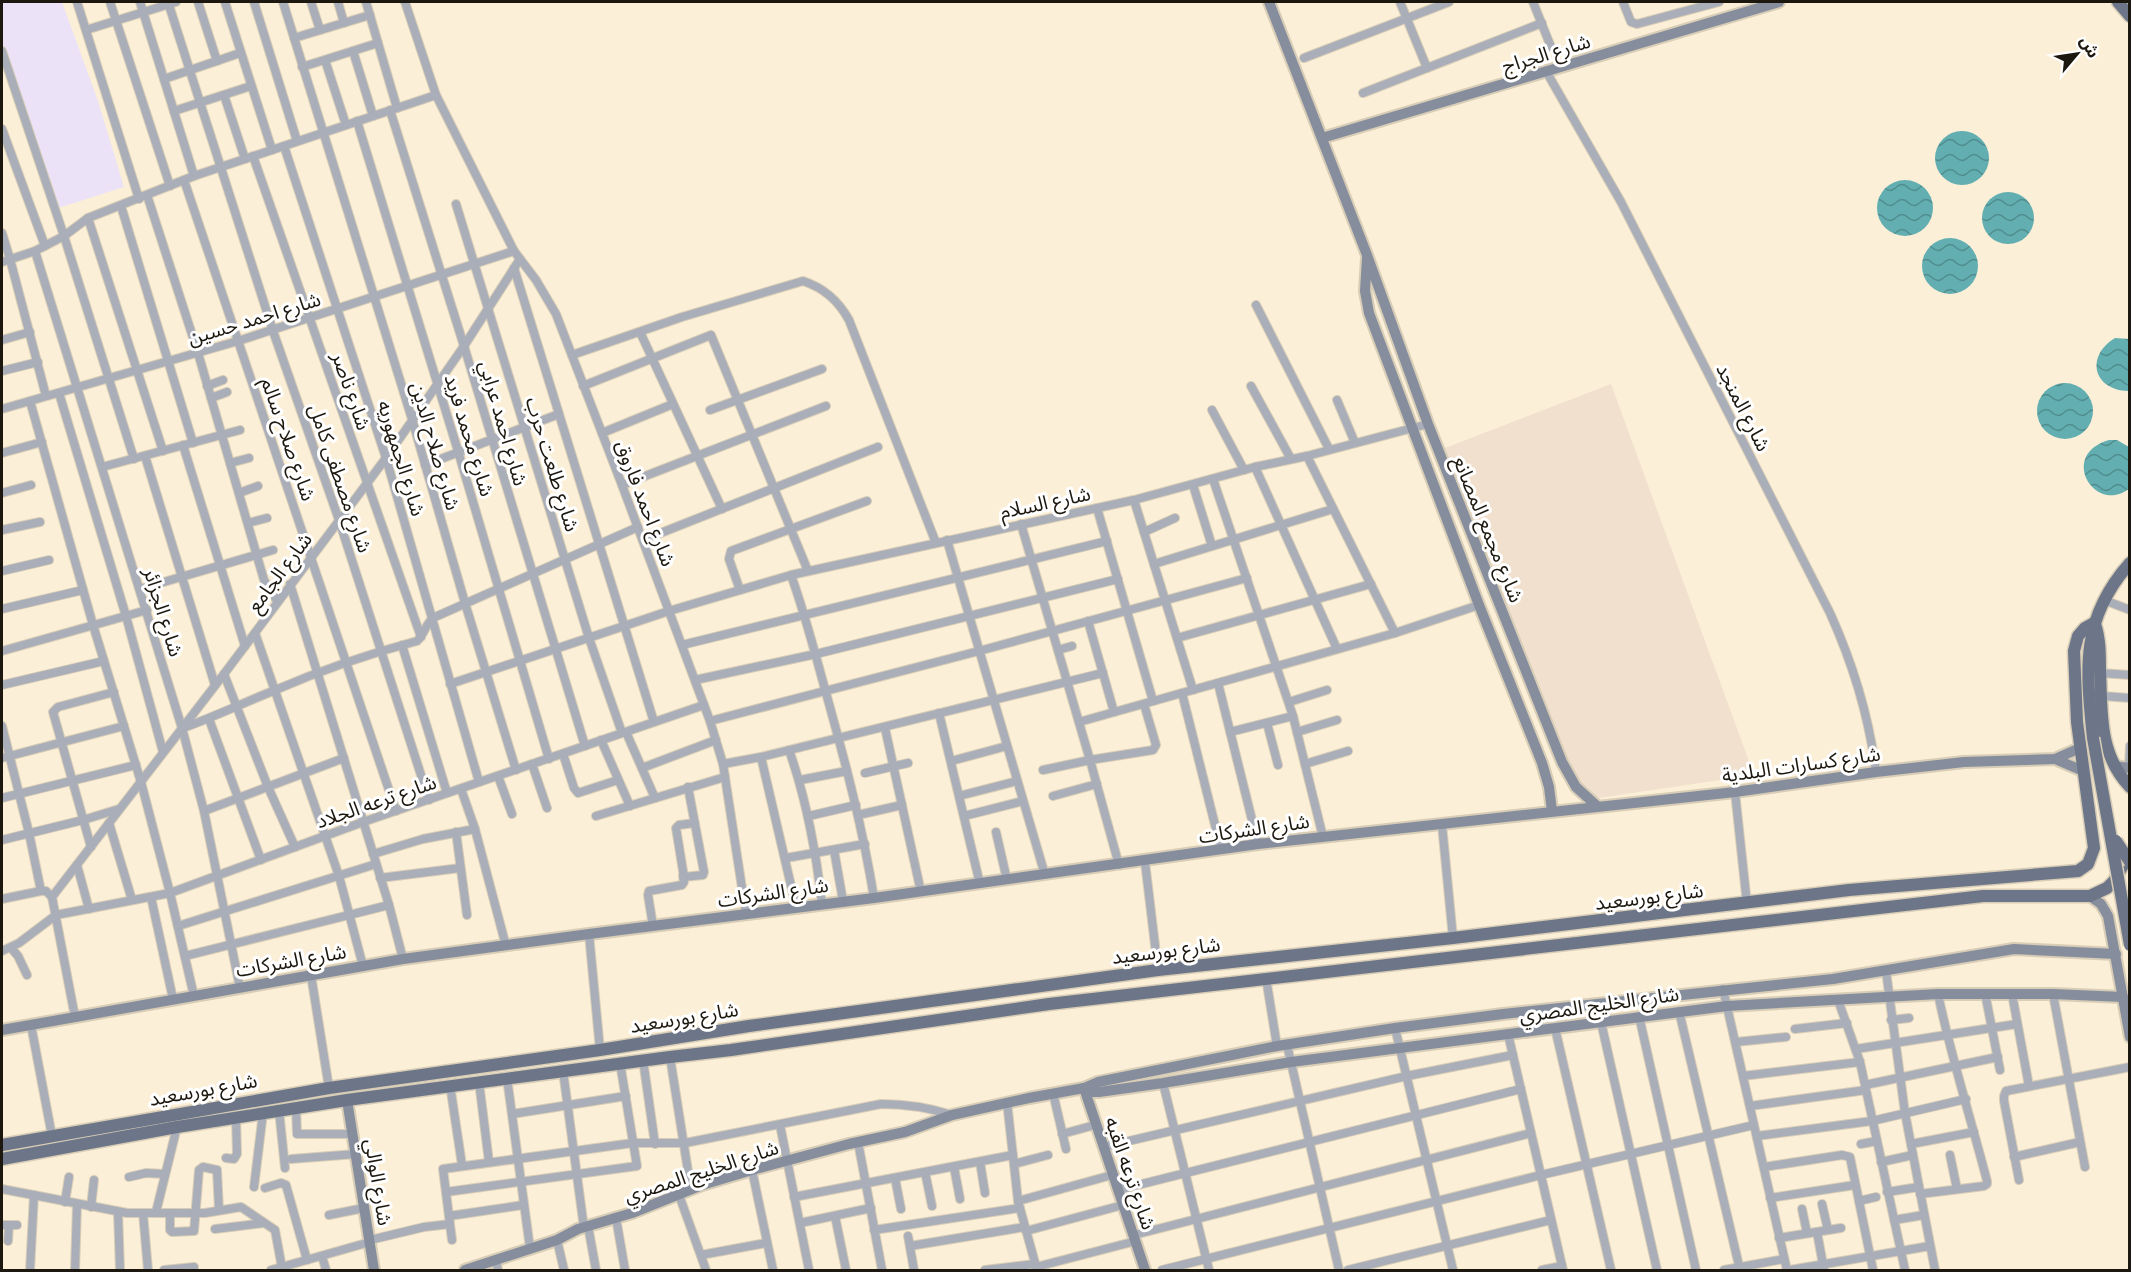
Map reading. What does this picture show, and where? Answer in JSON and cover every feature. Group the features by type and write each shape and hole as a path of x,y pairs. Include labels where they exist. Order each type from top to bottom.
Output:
{"main road":[{"path":"2118,2 2130,16"},
{"path":"2130,564 2104,600 2094,623 2087,665 2093,738 2130,945"},
{"path":"2094,623 2099,639 2104,742 2114,766 2130,787"},
{"name":"شارع بورسعيد","path":"2,1144 328,1088 600,1050 749,1026 1158,970 1747,904 1849,890 2073,872 2084,868 2091,859 2094,848 2080,748 2074,651 2078,636 2094,623"},
{"path":"2110,826 2120,849 2130,862"},
{"path":"2090,896 2099,893 2114,881 2130,853"},
{"path":"1876,888 1877,901 1882,908"},
{"path":"1849,890 1855,900 1855,912"},
{"name":"شارع بورسعيد","path":"2,1159 279,1110 450,1085 731,1050 1049,1004 1983,896 2090,896"},
{"path":"749,1026 752,1039 758,1046"},
{"path":"722,1030 728,1037 731,1050"}],"street":[{"path":"77,2 198,353 264,580 277,601"},
{"path":"110,2 170,186"},
{"path":"140,2 194,176"},
{"path":"86,30 171,2"},
{"name":"شارع مصطفى كامل","path":"171,2 200,103 273,330 339,520 429,800"},
{"path":"198,2 217,61"},
{"path":"225,2 272,150"},
{"path":"254,2 297,141"},
{"name":"شارع صلاح الدين","path":"283,2 412,420 485,672 516,770"},
{"path":"311,2 320,30"},
{"path":"338,2 344,23"},
{"name":"شارع احمد عرابي","path":"366,2 393,109 441,276 585,746"},
{"name":"شارع احمد فاروق","path":"405,2 436,95 514,251 536,279 550,302 643,540 710,721 723,764 746,914"},
{"name":"شارع مجمع المصانع","path":"1269,2 1367,255 1428,424 1566,770 1582,794 1597,806"},
{"path":"1400,2 1427,68"},
{"path":"1304,57 1449,2"},
{"path":"1533,2 1551,47"},
{"path":"1623,2 1630,19 1637,24 1719,2"},
{"name":"شارع الجراج","path":"1322,138 1779,2"},
{"path":"294,38 370,15"},
{"path":"1363,93 1542,23"},
{"path":"302,67 378,43"},
{"path":"2,51 64,236 134,459"},
{"path":"353,51 373,116"},
{"path":"164,79 240,53"},
{"path":"325,60 346,125"},
{"name":"شارع المنجد","path":"1546,71 1621,202 1830,613 1842,639 1861,694 1876,772"},
{"path":"174,111 251,86"},
{"name":"شارع ناصر","path":"224,95 309,319 421,637"},
{"path":"2,262 45,246 64,236 88,218 194,176 436,95"},
{"name":"شارع محمد فريد","path":"357,121 459,452 549,759"},
{"path":"2,129 45,246"},
{"name":"شارع الجمهوريه","path":"284,146 386,458 479,782"},
{"name":"شارع صلاح سالم","path":"184,180 396,811"},
{"name":"شارع طلعت حرب","path":"456,204 589,638 624,733 655,798"},
{"path":"121,206 193,443"},
{"path":"88,218 163,451"},
{"path":"2,233 46,396"},
{"name":"شارع الجزائر","path":"35,250 182,728 204,811 240,988"},
{"name":"شارع احمد حسين","path":"2,409 238,342 514,251"},
{"name":"شارع مجمع المصانع","path":"1367,255 1365,291 1369,313 1479,605 1542,763 1549,787 1552,811"},
{"name":"شارع الجامع","path":"52,897 224,674 386,458 464,346 520,259"},
{"path":"514,268 654,722"},
{"path":"572,356 802,281 817,286 831,295 842,307 849,320 936,543"},
{"path":"1256,305 1329,449"},
{"path":"640,332 722,509"},
{"path":"2,340 30,333"},
{"path":"583,386 709,335 712,337 808,571"},
{"path":"2,371 38,362"},
{"path":"710,410 822,369"},
{"path":"207,386 223,380"},
{"path":"1251,386 1292,459"},
{"path":"211,398 227,392"},
{"path":"59,393 164,752"},
{"path":"1337,400 1355,443"},
{"path":"30,401 93,625 141,782 194,996"},
{"path":"602,433 673,404"},
{"path":"622,485 826,406"},
{"path":"1212,410 1244,470"},
{"path":"425,465 559,414"},
{"name":"شارع السلام","path":"450,684 669,611 791,575 1134,500 1428,424"},
{"path":"102,467 240,430"},
{"path":"2,453 42,442"},
{"path":"183,445 245,646"},
{"path":"643,540 878,447"},
{"path":"145,456 215,685"},
{"path":"1307,456 1395,633"},
{"path":"230,463 249,458"},
{"path":"1255,467 1336,649"},
{"path":"1213,479 1289,702 1323,837"},
{"path":"2,493 31,485"},
{"path":"1193,485 1212,546"},
{"path":"239,493 258,486"},
{"path":"1134,500 1193,690"},
{"path":"740,590 729,559 730,551 867,501"},
{"path":"1097,508 1153,701"},
{"path":"1154,564 1333,509"},
{"path":"248,523 267,518"},
{"path":"1144,532 1175,518"},
{"path":"2,530 40,522"},
{"path":"1020,524 1119,865"},
{"path":"182,728 210,719 274,690 347,662 417,641 431,619 638,527"},
{"path":"947,540 1045,875"},
{"path":"682,645 1107,542"},
{"path":"140,589 273,550"},
{"path":"2,571 49,560"},
{"path":"791,575 806,616 839,738 865,844 874,898"},
{"path":"710,721 1247,578"},
{"path":"695,680 816,654 1118,579"},
{"path":"290,584 389,905 403,959"},
{"path":"1177,638 1371,584"},
{"path":"2,609 83,590"},
{"path":"2104,600 2130,610"},
{"path":"1079,722 1395,633 1479,605"},
{"path":"2,651 147,610"},
{"path":"1088,621 1114,712"},
{"path":"255,633 339,876 363,966"},
{"path":"402,645 447,794"},
{"path":"1058,651 1072,646"},
{"path":"2,686 104,661"},
{"path":"2100,673 2130,675"},
{"path":"224,674 268,787 295,848"},
{"path":"723,764 885,728 1103,674"},
{"path":"1218,683 1258,844"},
{"path":"1289,702 1327,690"},
{"path":"91,847 53,712 58,706 114,692"},
{"path":"1182,693 1221,849"},
{"path":"2102,696 2130,698"},
{"path":"1043,770 1155,748 1144,704"},
{"name":"شارع ترعه الجلاد","path":"56,915 170,893 363,822 704,705"},
{"path":"939,714 980,884"},
{"path":"1230,732 1293,716"},
{"path":"210,719 261,860"},
{"path":"1297,732 1337,720"},
{"path":"1267,723 1278,765"},
{"path":"2,726 5,757 19,794 41,891"},
{"path":"5,757 124,726"},
{"path":"885,728 921,892"},
{"path":"601,740 630,806"},
{"path":"642,768 716,740"},
{"path":"951,761 1007,746"},
{"path":"2114,766 2129,768 2130,747"},
{"name":"شارع كسارات البلدية","path":"1552,811 1735,792 1964,762 2055,759 2080,748"},
{"path":"789,750 800,780 817,853 822,904"},
{"path":"1305,764 1348,751"},
{"path":"563,754 574,788 578,793 618,780"},
{"path":"761,757 796,907"},
{"path":"204,811 344,758"},
{"name":"شارع كسارات البلدية","path":"2055,759 2083,771"},
{"path":"865,773 908,763"},
{"path":"532,764 547,808"},
{"path":"2,798 136,765"},
{"path":"800,780 847,771"},
{"path":"498,776 512,814"},
{"path":"596,816 725,777"},
{"path":"959,796 1017,781"},
{"path":"1053,796 1097,784"},
{"path":"683,876 704,874 688,788"},
{"path":"461,789 475,829 506,946"},
{"path":"1735,792 1747,904"},
{"path":"964,816 1023,801"},
{"path":"809,816 856,805"},
{"path":"858,815 902,805"},
{"path":"2,840 120,809"},
{"name":"شارع الشركات","path":"2,1029 403,959 1145,862 1258,844 1552,811"},
{"path":"109,823 132,900"},
{"path":"653,926 649,891 682,885 684,882 676,828 679,825 695,823"},
{"path":"1442,825 1453,938"},
{"path":"373,854 414,841 475,829"},
{"path":"456,832 467,915"},
{"path":"996,832 1007,880"},
{"path":"786,858 865,844"},
{"path":"834,849 843,901"},
{"path":"1145,862 1158,970"},
{"path":"178,926 376,864"},
{"path":"77,865 89,909"},
{"path":"380,878 460,868"},
{"path":"2,898 41,891 50,893 75,1017"},
{"path":"2090,896 2101,904 2109,916 2130,1037"},
{"path":"151,897 173,999"},
{"path":"185,956 389,905"},
{"path":"2109,916 2118,906 2130,906"},
{"path":"2,951 11,948 56,915"},
{"path":"589,934 600,1050"},
{"path":"11,948 18,956 27,975"},
{"name":"شارع الخليج المصري","path":"465,1270 497,1266 530,1248 752,1170 905,1132 952,1115 1007,1102 1084,1088 1098,1082 1282,1045 1395,1028 1724,989 1833,979 2014,949 2116,954"},
{"path":"1886,971 1905,1113 1935,1270"},
{"path":"311,975 328,1088"},
{"path":"1266,978 1282,1045 1291,1062 1339,1270"},
{"path":"1724,989 1788,1270 1824,1268 1930,1246"},
{"path":"1985,993 2000,1071"},
{"path":"1887,1192 1956,1189 1987,1184 1966,1099 1946,1034 1938,994"},
{"name":"شارع الخليج المصري","path":"1084,1088 1092,1092 1099,1092 1399,1047 1727,1006 1938,994 2053,994 2124,997"},
{"path":"2012,994 2029,1086"},
{"path":"2053,994 2085,1167"},
{"path":"1838,1000 1860,1062 1905,1270"},
{"path":"1679,1011 1740,1269"},
{"path":"1639,1016 1696,1270"},
{"path":"1892,1020 1909,1018"},
{"path":"1600,1022 1657,1270"},
{"path":"1795,1029 1848,1023"},
{"path":"31,1024 52,1136"},
{"path":"1856,1049 2017,1024"},
{"path":"1395,1028 1453,1270"},
{"path":"1555,1028 1611,1270"},
{"path":"1508,1034 1563,1268 1542,1270"},
{"path":"1736,1042 1786,1037"},
{"path":"1103,1147 1407,1076 1513,1055"},
{"path":"670,1057 692,1190"},
{"path":"1750,1106 1865,1087 1998,1057"},
{"path":"643,1060 655,1144"},
{"path":"1743,1076 1860,1062"},
{"path":"446,1192 637,1166 620,1063"},
{"path":"2019,1180 2004,1096 2007,1091 2130,1067"},
{"path":"563,1071 577,1174 596,1270"},
{"path":"507,1078 530,1248"},
{"path":"479,1082 489,1162"},
{"path":"1162,1083 1209,1270"},
{"path":"450,1085 462,1165 443,1168 452,1240"},
{"name":"شارع ترعه القبه","path":"1084,1088 1145,1270"},
{"path":"1118,1190 1521,1089"},
{"path":"1053,1093 1066,1149"},
{"path":"512,1114 626,1096"},
{"path":"1757,1136 1872,1121 1966,1099"},
{"name":"شارع الوالي","path":"347,1100 374,1270"},
{"path":"1007,1102 1019,1204 1036,1267"},
{"name":"شارع الخليج المصري","path":"462,1165 633,1143 685,1143 881,1104 905,1103 928,1107 952,1115"},
{"path":"296,1108 297,1134 353,1134"},
{"path":"279,1110 285,1168"},
{"path":"254,1187 263,1113"},
{"path":"226,1158 234,1159 237,1154 236,1117"},
{"path":"780,1125 809,1270"},
{"path":"1062,1134 1095,1125"},
{"path":"1162,1270 1541,1175 1754,1125"},
{"path":"156,1212 177,1127"},
{"path":"1911,1144 1974,1132"},
{"path":"985,1270 1036,1267 1196,1220 1531,1133"},
{"path":"1861,1144 1877,1141"},
{"path":"858,1142 882,1270"},
{"path":"2014,1157 2080,1143"},
{"path":"291,1159 356,1154"},
{"path":"794,1197 980,1162 1048,1155"},
{"path":"1764,1167 1846,1155 1850,1158 1873,1270"},
{"path":"1881,1162 1913,1155"},
{"path":"1950,1155 1956,1189"},
{"path":"980,1162 986,1193"},
{"path":"170,1213 172,1232 194,1231 199,1170 203,1167 217,1170 219,1210"},
{"path":"954,1167 960,1199"},
{"path":"752,1170 773,1270"},
{"path":"925,1172 932,1206"},
{"path":"129,1177 146,1173 165,1174"},
{"path":"874,1230 1019,1204 1112,1175"},
{"path":"65,1202 69,1178"},
{"path":"895,1178 901,1209"},
{"path":"91,1208 94,1180"},
{"path":"265,1188 281,1183 287,1187 307,1260"},
{"path":"1770,1198 1855,1185"},
{"path":"2,1189 118,1212 205,1213 241,1207 275,1230 287,1268"},
{"path":"34,1195 30,1270 39,1270"},
{"path":"679,1195 706,1270"},
{"path":"1859,1201 1876,1197"},
{"path":"910,1246 1025,1229 1123,1204"},
{"path":"1822,1204 1828,1230"},
{"path":"75,1270 77,1205"},
{"path":"271,1270 287,1268 396,1233 523,1205"},
{"path":"329,1215 364,1208"},
{"path":"800,1223 871,1208"},
{"path":"1802,1209 1807,1233"},
{"path":"118,1212 120,1270"},
{"path":"142,1213 148,1270"},
{"path":"1894,1220 1924,1215"},
{"path":"835,1216 846,1270"},
{"path":"616,1218 625,1270"},
{"path":"1348,1270 1551,1220"},
{"path":"215,1229 265,1223"},
{"path":"8,1241 9,1225"},
{"path":"1779,1238 1841,1228"},
{"path":"1817,1232 1824,1268"},
{"path":"908,1236 914,1270"},
{"path":"557,1240 564,1270"},
{"path":"701,1255 766,1243"},
{"path":"322,1256 326,1270"},
{"path":"1724,1270 1740,1269 1784,1259"},
{"path":"164,1270 194,1267"}],"shaded area":[{"path":"2,2 62,2 98,101 124,187 52,210 2,56"},
{"path":"1611,384 1754,775 1592,799 1568,773 1445,448"}],"water":[{"path":"1957,131 1967,131 1977,135 1985,143 1989,158 1985,173 1977,181 1967,185 1957,185 1947,181 1939,173 1935,163 1935,153 1939,143 1947,135"},
{"path":"1900,180 1910,180 1925,188 1931,197 1933,208 1931,219 1925,228 1910,236 1900,236 1889,231 1882,224 1877,213 1877,203 1882,192 1889,185"},
{"path":"2003,192 2013,192 2027,199 2034,218 2027,237 2013,244 2003,244 1993,240 1986,233 1982,223 1982,213 1986,203 1993,196"},
{"path":"1950,238 1961,240 1970,246 1976,255 1978,266 1976,277 1970,286 1961,292 1950,294 1939,292 1930,286 1924,277 1922,266 1924,255 1930,246 1939,240"},
{"path":"2115,338 2129,339 2128,391 2107,385 2097,371 2099,354"},
{"path":"2065,383 2076,385 2085,391 2091,400 2093,411 2091,422 2085,431 2076,437 2065,439 2054,437 2045,431 2039,422 2037,411 2039,400 2045,391 2054,385"},
{"path":"2109,440 2117,440 2129,447 2130,488 2117,495 2105,494 2095,489 2087,480 2084,469 2086,458 2094,448"}]}
